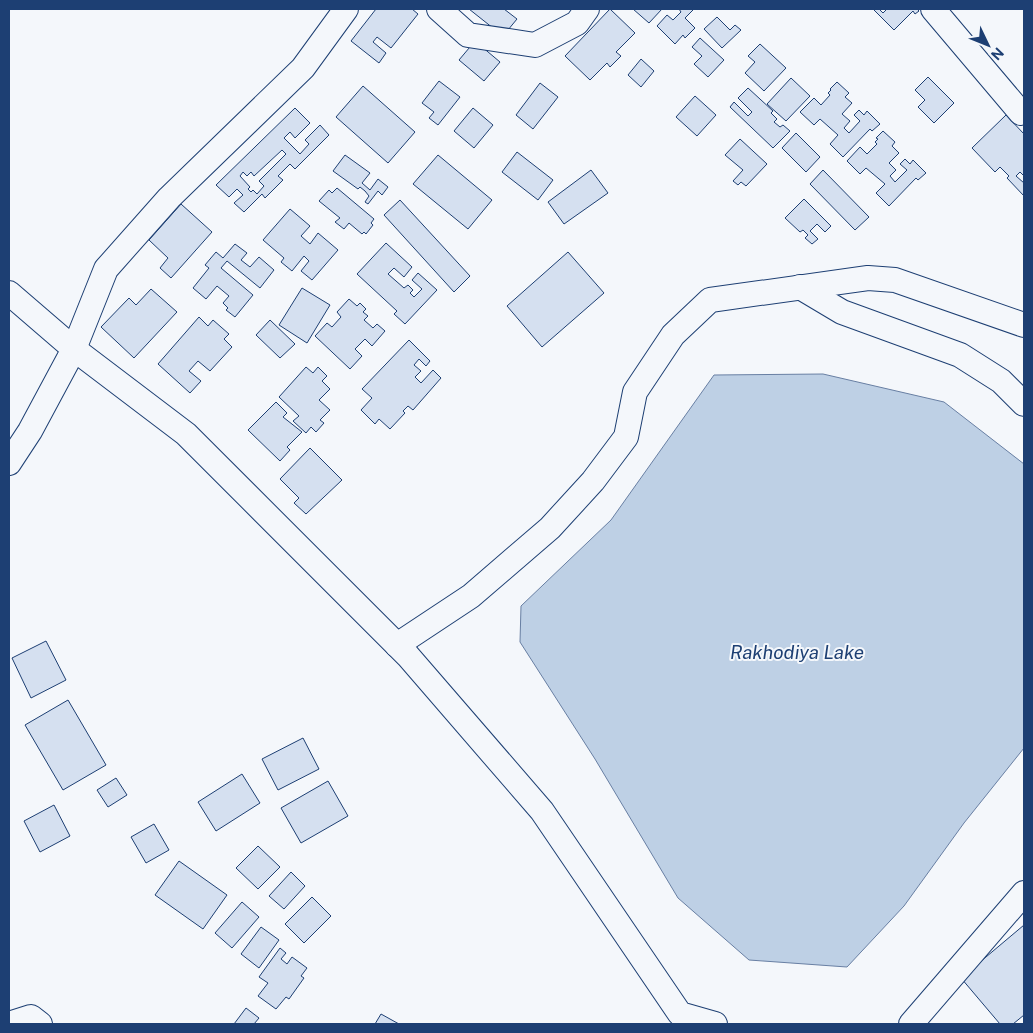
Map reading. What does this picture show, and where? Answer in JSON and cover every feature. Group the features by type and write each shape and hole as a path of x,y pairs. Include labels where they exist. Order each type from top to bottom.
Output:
{"street":[{"path":"9,463 30,431 74,349 106,269 169,198 303,68 346,9"},
{"path":"439,9 468,35 534,45 577,23 587,9"},
{"path":"933,9 1021,113"},
{"path":"397,645 471,596 550,528 593,481 626,437 635,392 673,335 710,300 868,278 895,280 1024,325"},
{"path":"800,287 842,312 960,355 1001,381 1024,404"},
{"path":"9,293 74,349 186,434 397,645 542,811 676,1019 715,1024"},
{"path":"911,1024 1024,893"},
{"path":"10,1024 31,1017 40,1024"}],"water":[{"name":"Rakhodiya Lake","path":"823,374 944,402 1024,464 1024,748 964,823 904,906 847,967 749,960 678,898 595,759 520,642 521,606 611,520 714,375"}],"building":[{"path":"376,9 412,9 418,14 391,48 377,37 373,42 386,53 379,63 351,41"},
{"path":"469,9 504,9 517,19 503,36"},
{"path":"610,9 635,33 616,52 621,56 610,67 607,63 590,80 565,56"},
{"path":"633,9 662,9 649,23"},
{"path":"679,9 694,9 685,18 695,28 685,38 683,35 675,44 657,26 667,15 673,20 681,12"},
{"path":"873,9 879,9 883,13 887,9 917,9 919,11 915,14 913,11 894,30"},
{"path":"717,17 730,30 735,25 741,30 722,48 704,29"},
{"path":"700,38 724,60 708,77 694,64 702,56 692,47"},
{"path":"475,41 500,62 484,81 459,60"},
{"path":"760,44 786,68 764,91 745,73 755,62 748,56"},
{"path":"641,59 654,71 641,87 628,75"},
{"path":"928,77 954,103 934,123 918,107 925,100 915,90"},
{"path":"791,78 810,96 786,121 767,104"},
{"path":"439,81 460,97 438,125 429,118 434,112 422,103"},
{"path":"837,82 849,93 845,97 852,103 842,114 850,121 844,128 849,133 860,121 854,115 859,110 864,115 867,111 880,124 872,131 870,129 843,157 830,144 838,135 820,119 814,125 800,112 814,98 821,105 830,95 828,93 830,89"},
{"path":"540,83 558,97 533,129 516,115"},
{"path":"363,86 415,132 388,163 336,117"},
{"path":"748,88 773,111 771,113 777,119 774,122 780,127 783,125 790,131 773,148 730,107 734,102 748,116 752,112 738,98"},
{"path":"695,96 716,115 697,136 676,117"},
{"path":"295,108 310,123 295,138 290,132 284,138 300,154 309,144 305,140 320,125 329,135 295,169 290,164 278,176 283,180 265,198 262,194 244,212 234,203 243,195 237,189 229,197 216,185","holes":["282,150 286,154 259,181 264,186 257,194 253,190 251,192 248,189 250,187 240,176 243,172 247,176 251,172 254,176"]},
{"path":"473,108 493,125 474,148 454,131"},
{"path":"1006,115 1024,134 1024,176 1020,172 1016,176 1024,183 1024,196 1007,178 1009,176 1000,167 995,172 972,148"},
{"path":"883,131 895,142 892,146 899,153 889,163 896,170 890,176 895,182 907,170 900,164 905,159 910,164 913,160 926,173 918,180 916,178 889,206 876,193 885,184 866,168 860,174 847,161 860,147 867,154 877,144 875,142 878,139 876,138"},
{"path":"796,133 820,157 806,172 782,148"},
{"path":"740,139 767,164 746,186 741,182 738,185 733,181 743,170 725,155"},
{"path":"517,152 553,180 538,200 502,172"},
{"path":"345,155 370,173 362,183 370,190 378,179 388,187 382,195 378,191 368,204 365,202 369,196 365,191 360,187 358,189 333,171"},
{"path":"438,155 492,200 468,229 413,184"},
{"path":"591,170 608,193 564,224 548,202"},
{"path":"823,170 869,217 855,230 810,184"},
{"path":"337,188 374,219 371,223 373,225 366,234 364,232 362,234 349,223 344,229 335,222 340,218 319,201 329,190 332,193"},
{"path":"804,199 831,226 825,232 817,224 810,231 818,239 812,244 805,238 808,235 803,230 800,232 785,218"},
{"path":"400,200 470,276 454,292 384,215"},
{"path":"181,204 212,232 171,278 160,268 168,258 149,240"},
{"path":"290,209 310,226 301,236 310,244 318,233 338,250 312,280 301,271 309,261 304,256 292,271 281,262 284,258 263,240"},
{"path":"386,243 412,267 404,277 394,268 388,274 404,288 408,285 413,290 410,293 414,297 422,289 412,280 418,273 437,290 405,324 394,314 397,311 357,274"},
{"path":"235,244 247,253 241,260 250,267 259,257 274,270 260,288 227,261 221,268 253,295 235,317 226,310 228,308 223,303 229,296 217,286 206,299 193,288 209,268 205,265 216,252 223,258"},
{"path":"568,252 604,293 542,347 507,306"},
{"path":"302,288 330,305 307,343 279,325"},
{"path":"151,289 177,312 134,358 101,327 129,298 136,305"},
{"path":"349,299 357,306 360,303 366,309 363,312 368,316 364,320 373,328 377,324 385,331 372,346 365,339 355,349 362,356 350,369 315,336 327,323 332,327 341,317 337,312"},
{"path":"199,317 208,326 213,320 229,334 224,339 232,347 210,371 198,361 189,371 201,381 190,393 158,364"},
{"path":"270,320 295,344 280,358 256,335"},
{"path":"409,340 430,361 426,366 419,359 414,365 421,371 415,377 421,383 433,370 441,378 413,410 408,406 403,411 405,413 390,429 379,419 375,424 361,410 372,398 362,389"},
{"path":"306,367 313,373 318,367 327,376 322,381 330,389 319,400 330,410 320,420 324,423 316,432 311,427 306,433 293,421 299,416 279,397"},
{"path":"276,402 287,413 283,417 302,432 287,447 290,450 280,461 248,430"},
{"path":"310,448 342,480 306,514 294,503 299,498 280,479"},
{"path":"46,641 66,680 31,698 12,658"},
{"path":"68,700 106,765 63,790 25,725"},
{"path":"303,738 319,769 278,790 262,759"},
{"path":"242,774 260,803 216,831 198,802"},
{"path":"116,778 127,795 108,807 97,790"},
{"path":"328,781 348,816 301,843 281,808"},
{"path":"54,805 70,836 40,852 24,821"},
{"path":"154,824 169,850 146,863 131,837"},
{"path":"258,846 280,867 258,889 236,868"},
{"path":"179,861 227,895 203,929 155,895"},
{"path":"291,872 305,886 284,909 269,896"},
{"path":"312,897 331,916 304,943 285,924"},
{"path":"242,902 259,917 232,948 215,933"},
{"path":"1024,925 1024,1015 1013,1024 1000,1024 961,978"},
{"path":"261,927 279,940 259,968 241,954"},
{"path":"280,948 286,953 281,959 287,964 292,957 307,968 301,976 304,978 289,999 286,997 276,1009 258,996 268,983 259,977"},
{"path":"246,1008 259,1018 254,1024 234,1024"},
{"path":"381,1014 399,1024 375,1024"}]}
